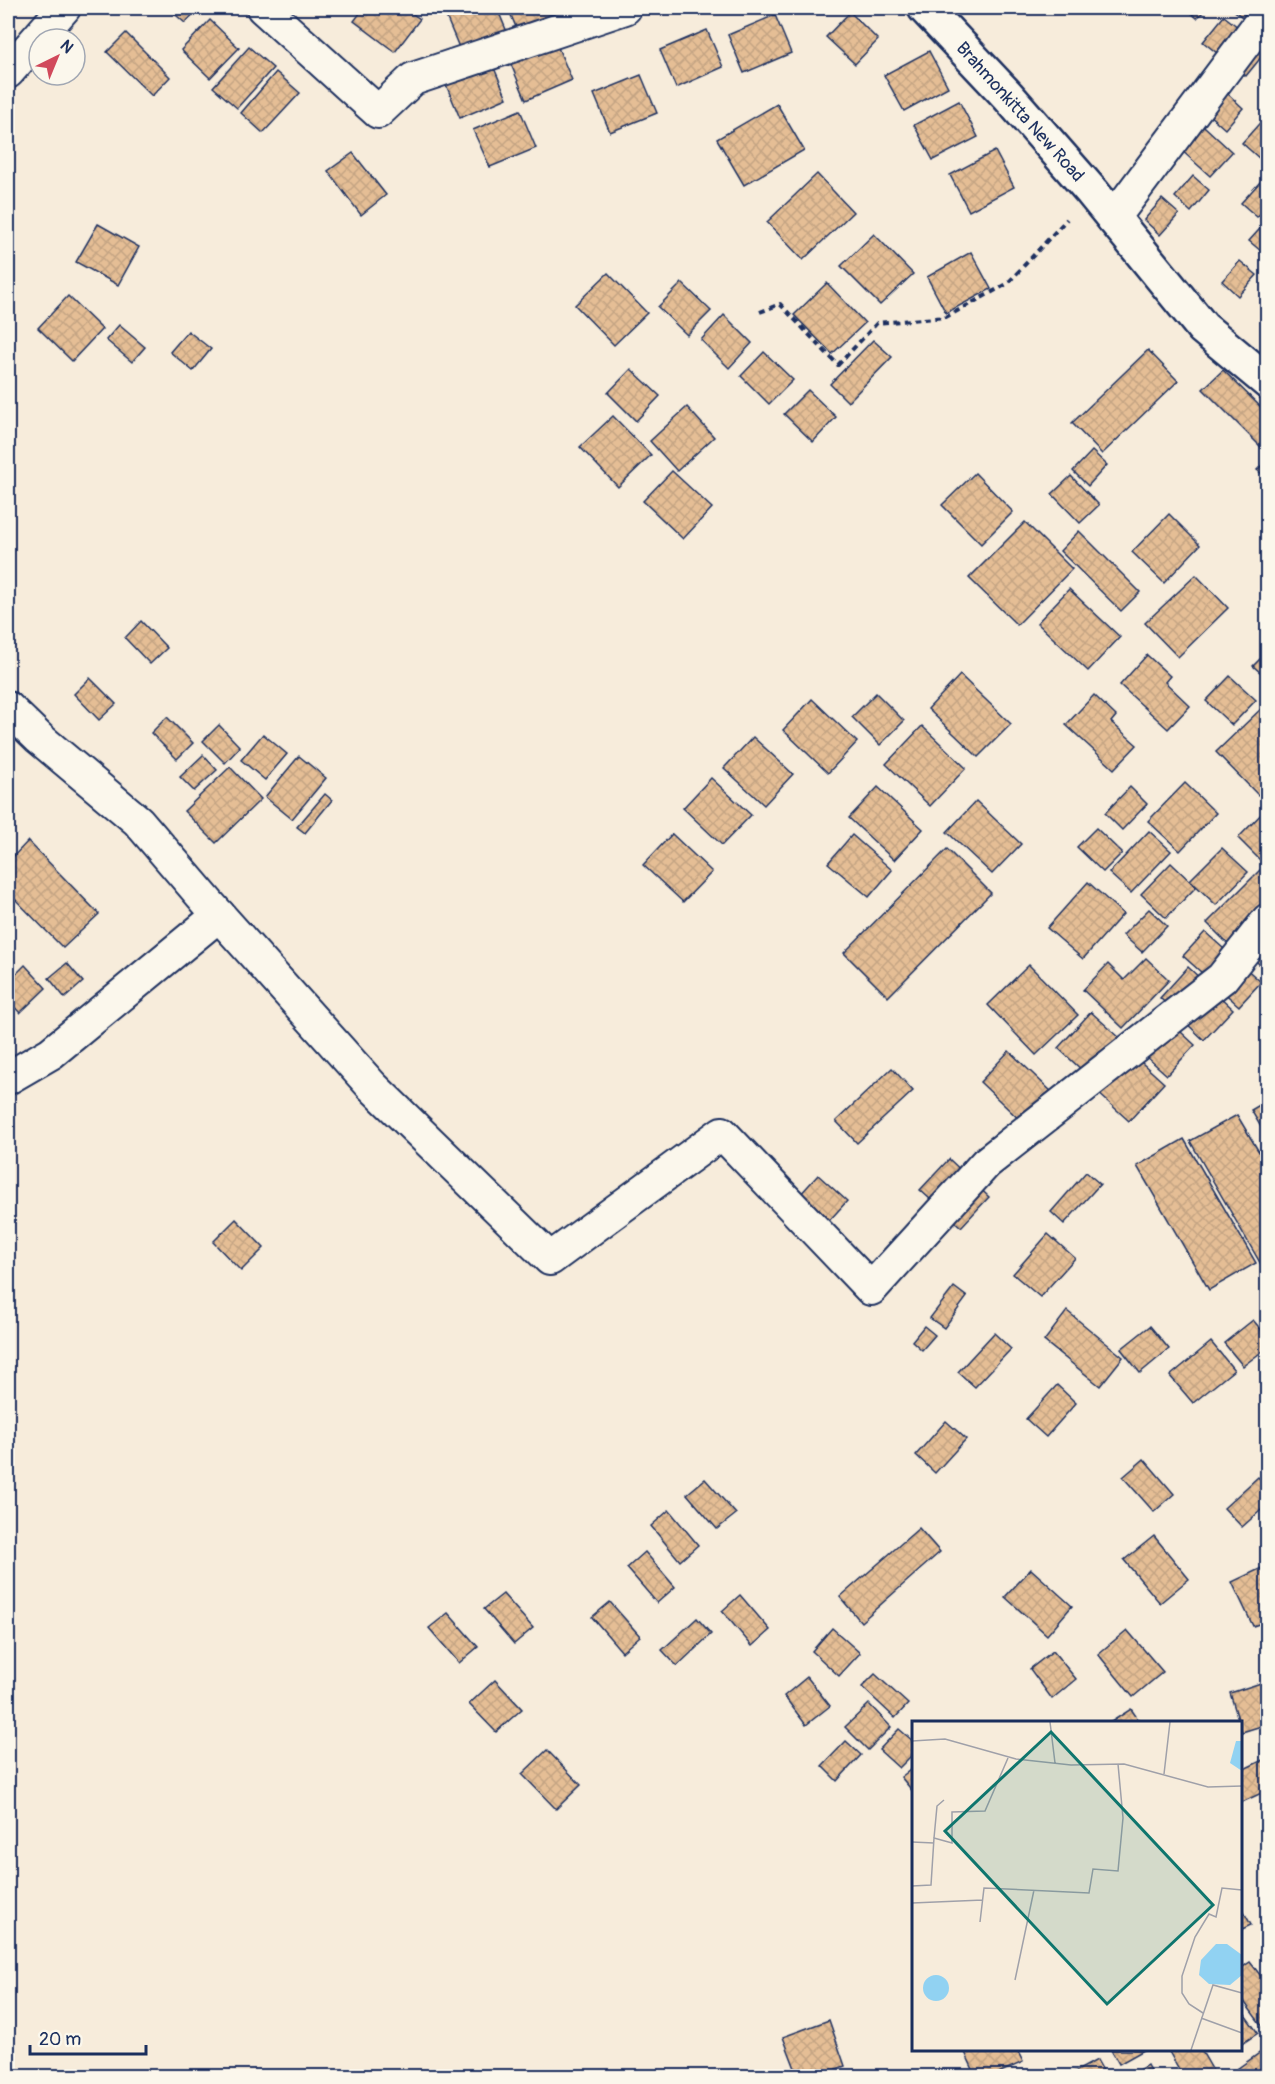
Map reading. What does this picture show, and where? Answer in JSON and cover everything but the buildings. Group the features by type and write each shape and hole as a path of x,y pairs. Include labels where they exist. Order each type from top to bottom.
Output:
{"street":[{"path":"8,72 64,8"},
{"path":"263,8 378,112 413,79 625,8"},
{"name":"Brahmonkitta New Road","path":"925,8 1008,96 1092,192 1203,328 1268,382"},
{"path":"1113,219 1268,12"},
{"path":"8,708 39,738 138,821 372,1086 550,1259 722,1133 871,1289 986,1163 1222,978 1268,920"},
{"path":"8,1078 51,1053 219,915"}],"path":[{"path":"760,312 780,303 838,364 878,323 946,317 1006,284 1092,192"}]}
